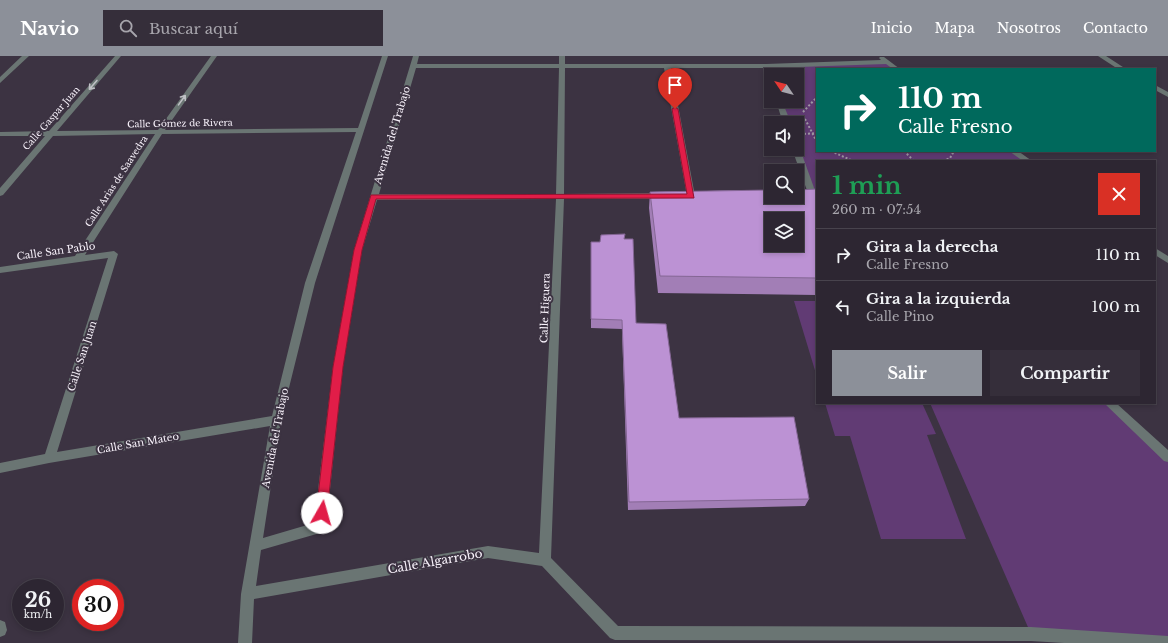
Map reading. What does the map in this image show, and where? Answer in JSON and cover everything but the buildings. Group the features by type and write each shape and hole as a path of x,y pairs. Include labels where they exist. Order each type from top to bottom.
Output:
{"street":[{"path":"0,81 26,56"},
{"name":"Calle Gaspar Juan","path":"0,193 118,56"},
{"name":"Calle Arias de Saavedra","path":"78,259 160,132 214,56"},
{"name":"Avenida del Trabajo","path":"245,643 248,594 276,420 310,283 359,130 385,56"},
{"path":"879,56 896,68"},
{"path":"1101,56 1121,68"},
{"path":"414,61 562,61 667,66 766,66 887,62"},
{"name":"Avenida del Trabajo","path":"256,546 320,527 338,367 358,250 414,61"},
{"name":"Calle Higuera","path":"545,560 560,197 562,61"},
{"path":"667,66 691,196"},
{"path":"1157,89 1168,88"},
{"path":"1157,89 1168,95"},
{"name":"Calle Gómez de Rivera","path":"0,134 359,130"},
{"path":"1014,152 1026,160"},
{"path":"798,156 812,196"},
{"path":"373,197 669,196"},
{"path":"1156,252 1168,260"},
{"name":"Calle San Pablo","path":"0,270 114,254"},
{"name":"Calle San Juan","path":"49,458 114,254"},
{"path":"1110,404 1168,457"},
{"name":"Calle San Mateo","path":"0,468 49,458 276,420"},
{"name":"Calle Algarrobo","path":"248,594 488,552 545,560"},
{"path":"545,560 615,633 1031,634 1168,643"}],"path":[{"path":"816,98 803,111 811,133 816,140"},
{"path":"804,134 816,133"},
{"path":"833,152 851,160"},
{"path":"905,152 913,160"},
{"path":"945,160 950,158 953,152"}],"shaded area":[{"path":"887,62 896,68 816,68 816,152 1015,152 1024,158 1017,160 816,160 816,194 800,156 804,156 804,116 784,116 782,108 804,108 804,68 767,68 766,66"},
{"path":"794,301 816,301 816,374"},
{"path":"825,404 922,404 936,434 927,435 966,539 881,539 850,436 835,436"},
{"path":"930,404 1110,404 1168,457 1168,643 1031,634"}],"route":[{"path":"322,513 338,367 358,250 373,197 691,196 675,109"}]}
